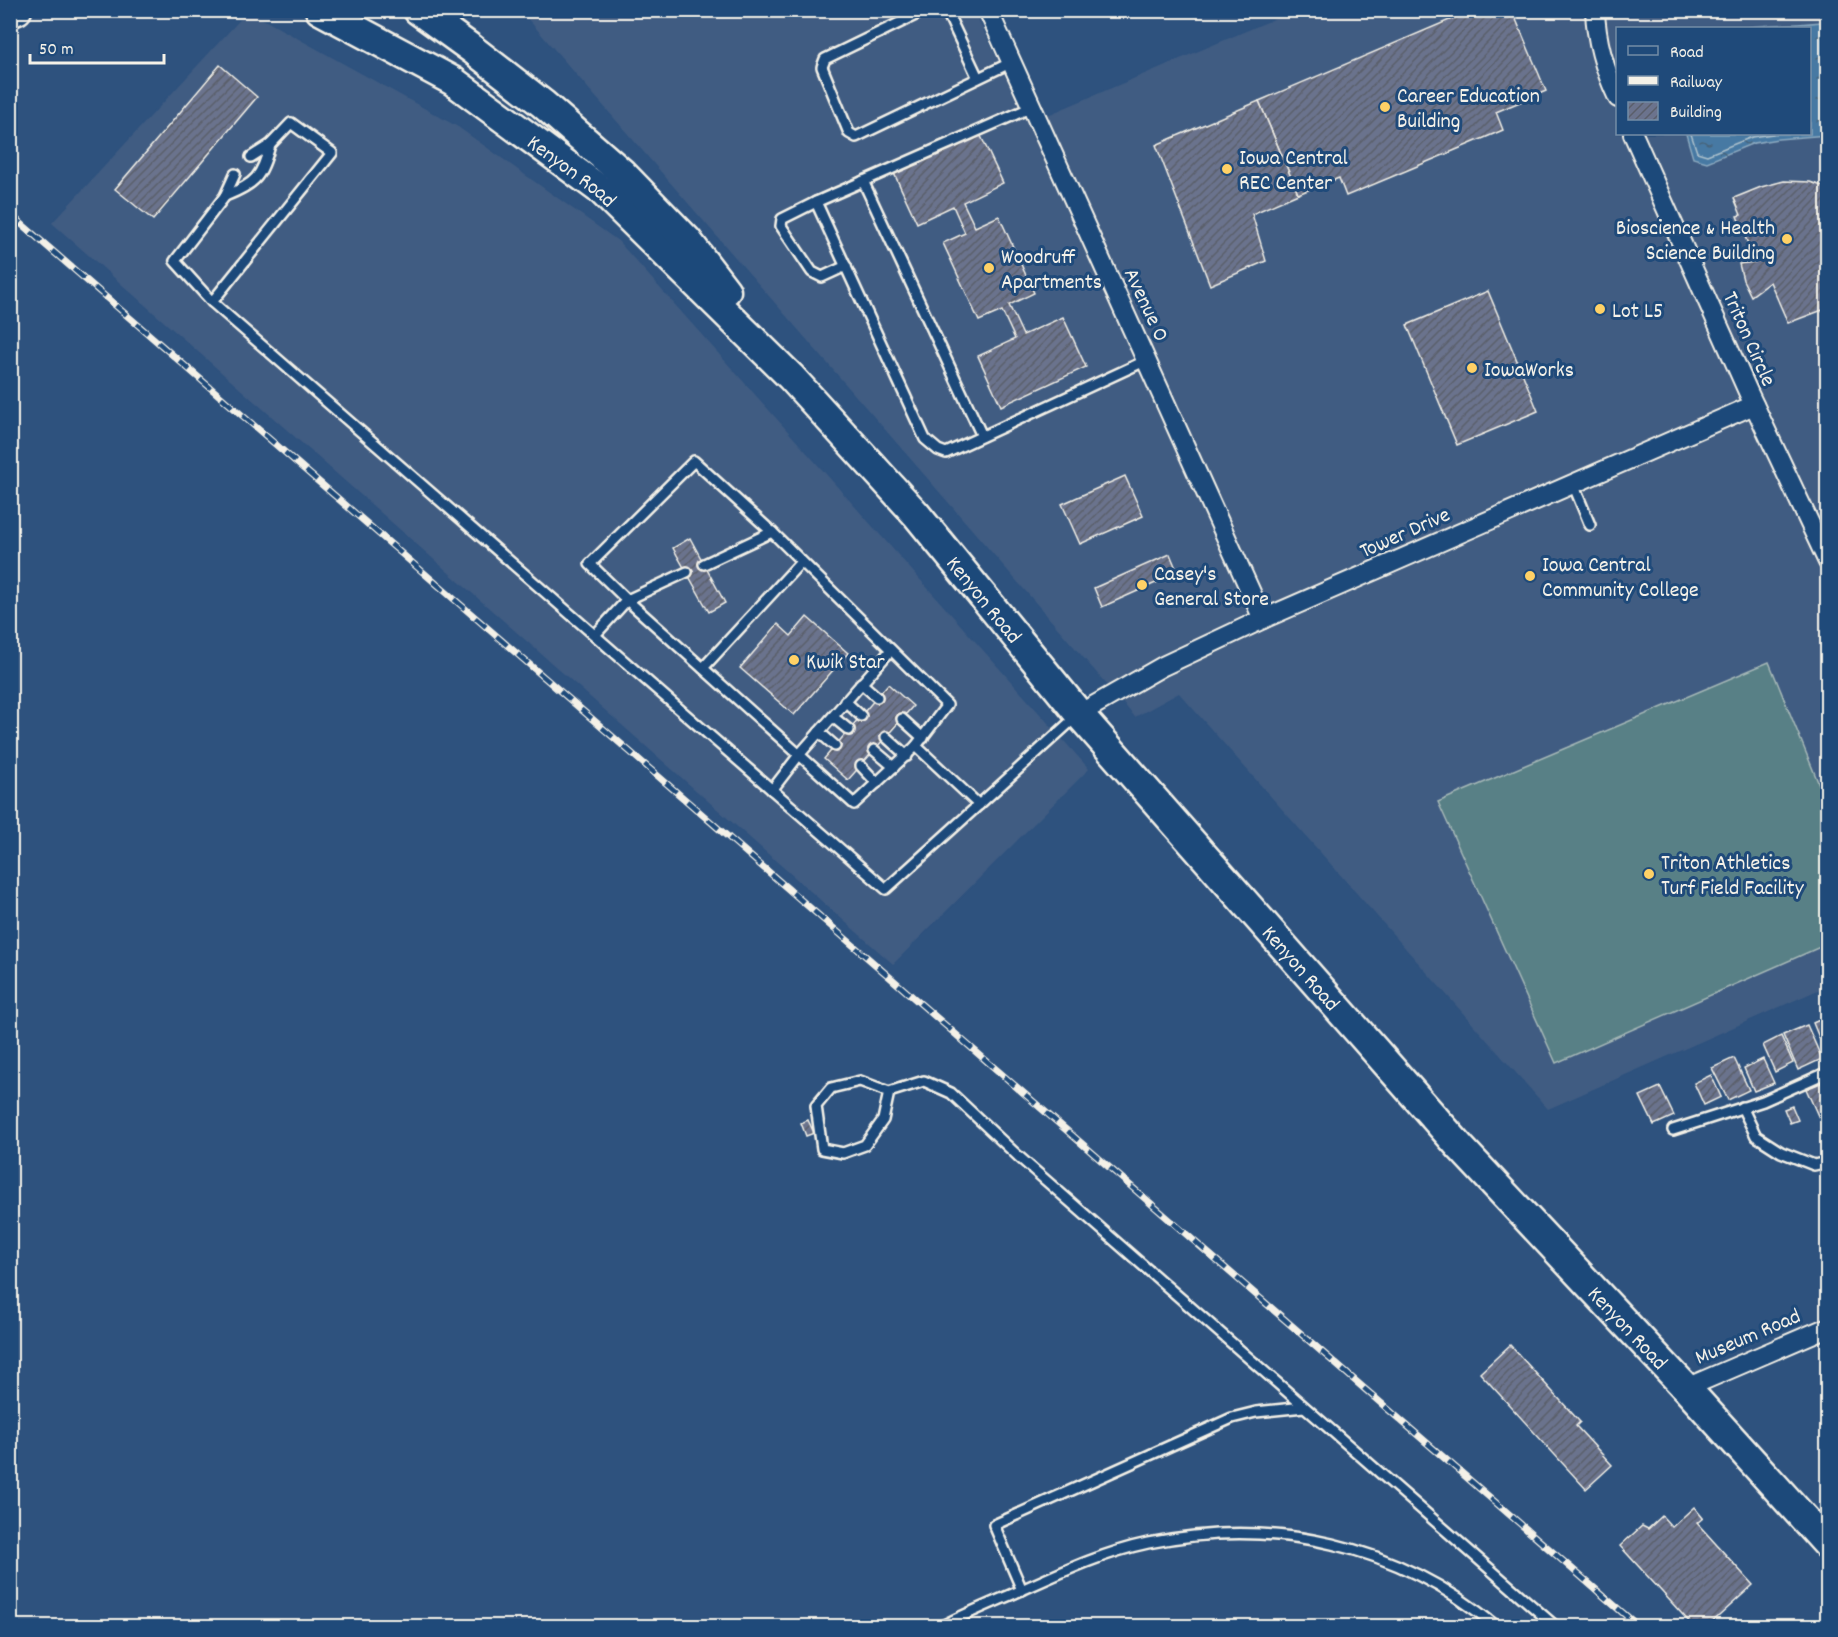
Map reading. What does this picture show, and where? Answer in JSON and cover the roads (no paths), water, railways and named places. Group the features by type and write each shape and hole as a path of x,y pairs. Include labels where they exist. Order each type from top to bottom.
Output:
{"main road":[{"path":"10,13 17,10"},
{"name":"Kenyon Road","path":"320,10 453,81 602,192 791,376 916,514 1079,714 1461,1148 1686,1388 1827,1545"},
{"name":"Kenyon Road","path":"418,10 543,104 622,173 687,240 791,376"}],"street":[{"name":"Avenue O","path":"988,10 1263,619"},
{"path":"1595,10 1596,27 1604,62 1616,95"},
{"name":"Triton Circle","path":"1633,135 1827,562"},
{"name":"Tower Drive","path":"1079,714 1163,666 1263,619 1754,405"},
{"name":"Museum Road","path":"1686,1388 1827,1327"}],"lane":[{"path":"926,10 825,59 822,67 849,133 856,137 1012,62"},
{"path":"946,10 978,78"},
{"path":"846,266 822,277 812,272 781,226 782,219 1032,107"},
{"path":"212,302 332,153 291,123 270,145 251,157"},
{"path":"225,196 247,188 264,168 270,145"},
{"path":"235,174 225,196 175,261 212,302 886,889 1079,714"},
{"path":"863,181 982,436"},
{"path":"816,202 926,439 938,450 946,453 1147,360"},
{"path":"694,461 772,532 801,562 947,705 907,756 854,804 590,564 694,461"},
{"path":"1573,484 1590,525"},
{"path":"704,564 772,532"},
{"path":"703,668 801,562"},
{"path":"595,635 627,600 687,572"},
{"path":"772,790 891,650"},
{"path":"861,683 877,697"},
{"path":"846,701 861,716"},
{"path":"833,717 849,730"},
{"path":"902,719 923,738"},
{"path":"819,732 835,746"},
{"path":"886,737 907,756"},
{"path":"916,746 979,805"},
{"path":"874,750 894,767"},
{"path":"861,766 877,783"},
{"path":"1672,1130 1763,1101 1827,1072"},
{"path":"889,1092 883,1120 865,1145 843,1153 822,1149 816,1106 831,1088 860,1081 889,1092 924,1081 951,1093 1018,1156 1555,1626"},
{"path":"1742,1107 1756,1136 1781,1152 1814,1165 1827,1162"},
{"path":"1022,1590 994,1526 1232,1418 1256,1412 1304,1407"},
{"path":"942,1626 1055,1575 1147,1544 1188,1537 1237,1533 1285,1535 1323,1540 1401,1566 1479,1612 1496,1626"}],"water":[{"path":"1827,21 1827,135 1754,143 1707,162 1693,158 1686,135 1811,135 1811,27 1754,27"}],"railway":[{"path":"10,214 1638,1626"}],"place":[{"name":"Career Education Building","path":"1385,107"},
{"name":"Iowa Central REC Center","path":"1227,169"},
{"name":"Bioscience & Health Science Building","path":"1787,239"},
{"name":"Woodruff Apartments","path":"989,268"},
{"name":"Lot L5","path":"1600,309"},
{"name":"IowaWorks","path":"1472,368"},
{"name":"Iowa Central Community College","path":"1530,576"},
{"name":"Casey's General Store","path":"1142,585"},
{"name":"Kwik Star","path":"794,660"},
{"name":"Triton Athletics Turf Field Facility","path":"1649,874"}]}
